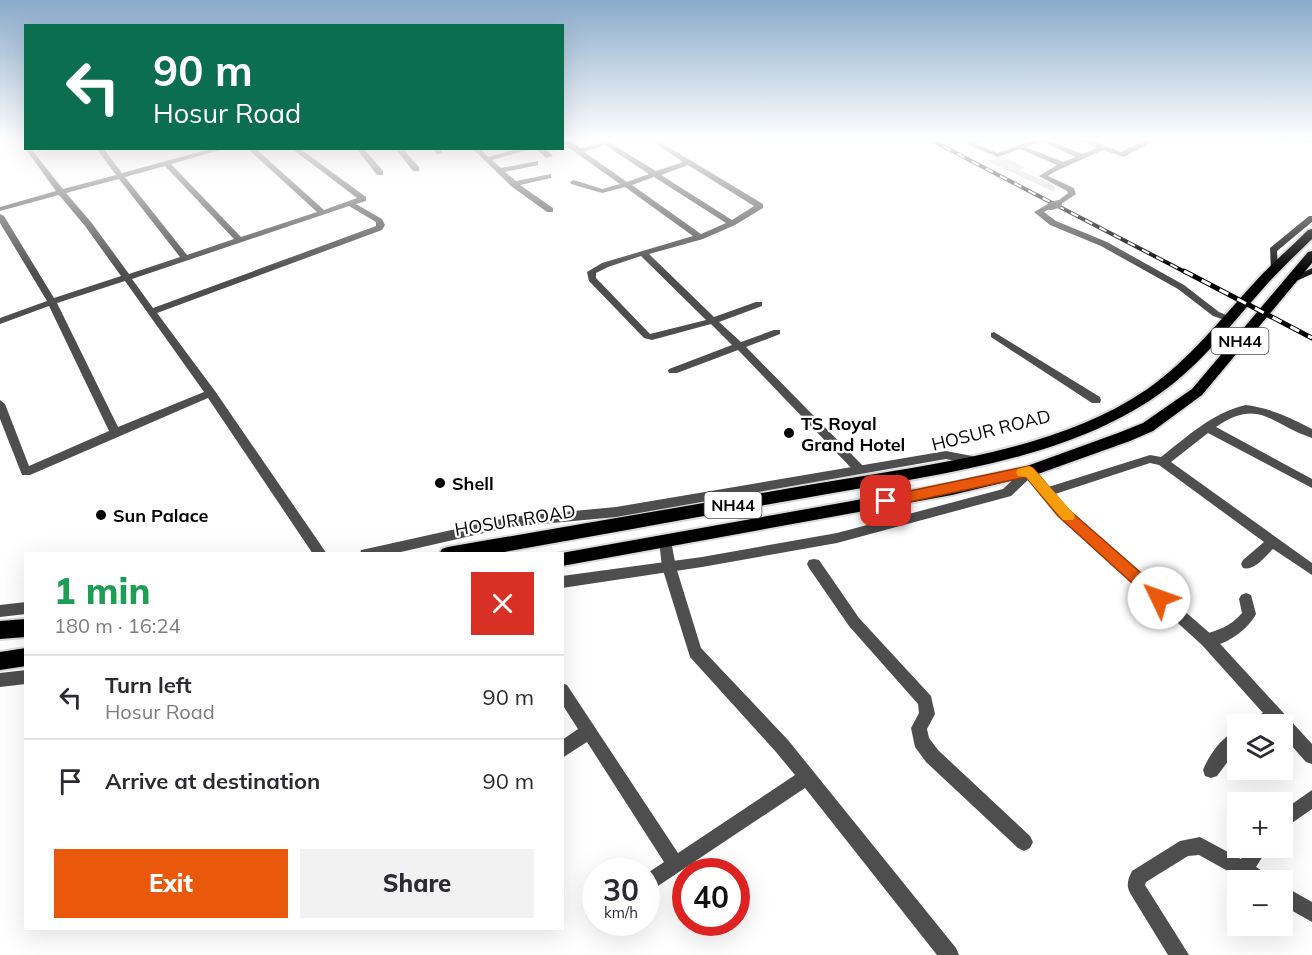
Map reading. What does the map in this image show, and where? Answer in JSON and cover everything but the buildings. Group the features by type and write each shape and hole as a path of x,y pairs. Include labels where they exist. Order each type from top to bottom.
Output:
{"highway":[{"name":"NH44","path":"1274,269 1312,232"},
{"name":"NH44","path":"564,559 952,489 1029,471 1125,437 1148,427 1197,392 1312,255"},
{"name":"HOSUR ROAD","path":"459,552 826,488 972,460 1056,438 1115,415 1162,384 1231,319 1274,269"},
{"path":"0,630 24,628"},
{"path":"0,661 24,657"}],"main road":[{"path":"1274,269 1273,250 1312,218"},
{"path":"1294,279 1312,271"}],"street":[{"path":"55,184 211,393 320,552"},
{"path":"0,209 93,184"},
{"path":"127,184 185,258"},
{"path":"186,184 240,241"},
{"path":"290,184 323,213"},
{"path":"0,321 126,277 363,200 342,184"},
{"path":"514,184 550,210"},
{"path":"579,184 602,191 627,184 700,237"},
{"path":"668,184 732,223"},
{"path":"724,184 760,206 732,223 700,237 595,269 591,272 592,279 647,336 652,337 712,321 759,304"},
{"path":"1058,184 1071,190 1072,194 1038,212 1053,223 1104,244 1181,287 1216,314 1231,319"},
{"path":"151,312 379,228 381,225 379,221 351,204"},
{"path":"0,216 52,302 115,433"},
{"path":"643,253 860,471"},
{"path":"674,371 777,333"},
{"path":"994,335 1096,400"},
{"path":"0,404 26,472 211,393"},
{"path":"1163,462 1208,428 1244,409 1258,411 1312,434"},
{"path":"1208,428 1312,483"},
{"path":"375,552 510,522 616,512 946,455 972,460"},
{"path":"1046,492 1150,459 1163,462 1312,570"},
{"path":"564,582 669,567 837,538 1007,493 1029,471 1063,512 1207,640 1273,714"},
{"path":"665,541 669,567 695,652 807,777 949,955"},
{"path":"1248,564 1272,542"},
{"path":"814,564 854,622 926,701 927,714 919,728 921,741 932,756 1024,842"},
{"path":"1207,640 1223,636 1240,627 1249,614 1246,599"},
{"path":"0,611 24,608"},
{"path":"0,680 24,677"},
{"path":"564,693 672,859"},
{"path":"564,749 588,731"},
{"path":"1293,736 1312,756"},
{"path":"1211,770 1227,748"},
{"path":"686,858 807,777"},
{"path":"1293,813 1312,798"},
{"path":"1179,955 1136,886 1138,877 1186,847 1200,846 1244,870 1252,858"},
{"path":"1293,901 1312,913"}],"shaded area":[{"path":"1036,184 1055,186 1054,192"}],"railway":[{"path":"1015,184 1187,273"},
{"path":"1184,271 1312,338"}],"slow traffic":[{"path":"1023,472 1029,471 1068,516"}],"place":[{"name":"TS Royal Grand Hotel","path":"789,433"},
{"name":"Shell","path":"440,483"},
{"name":"Sun Palace","path":"101,515"}],"route":[{"path":"886,501 952,489 1029,471 1063,512 1159,598"}]}
